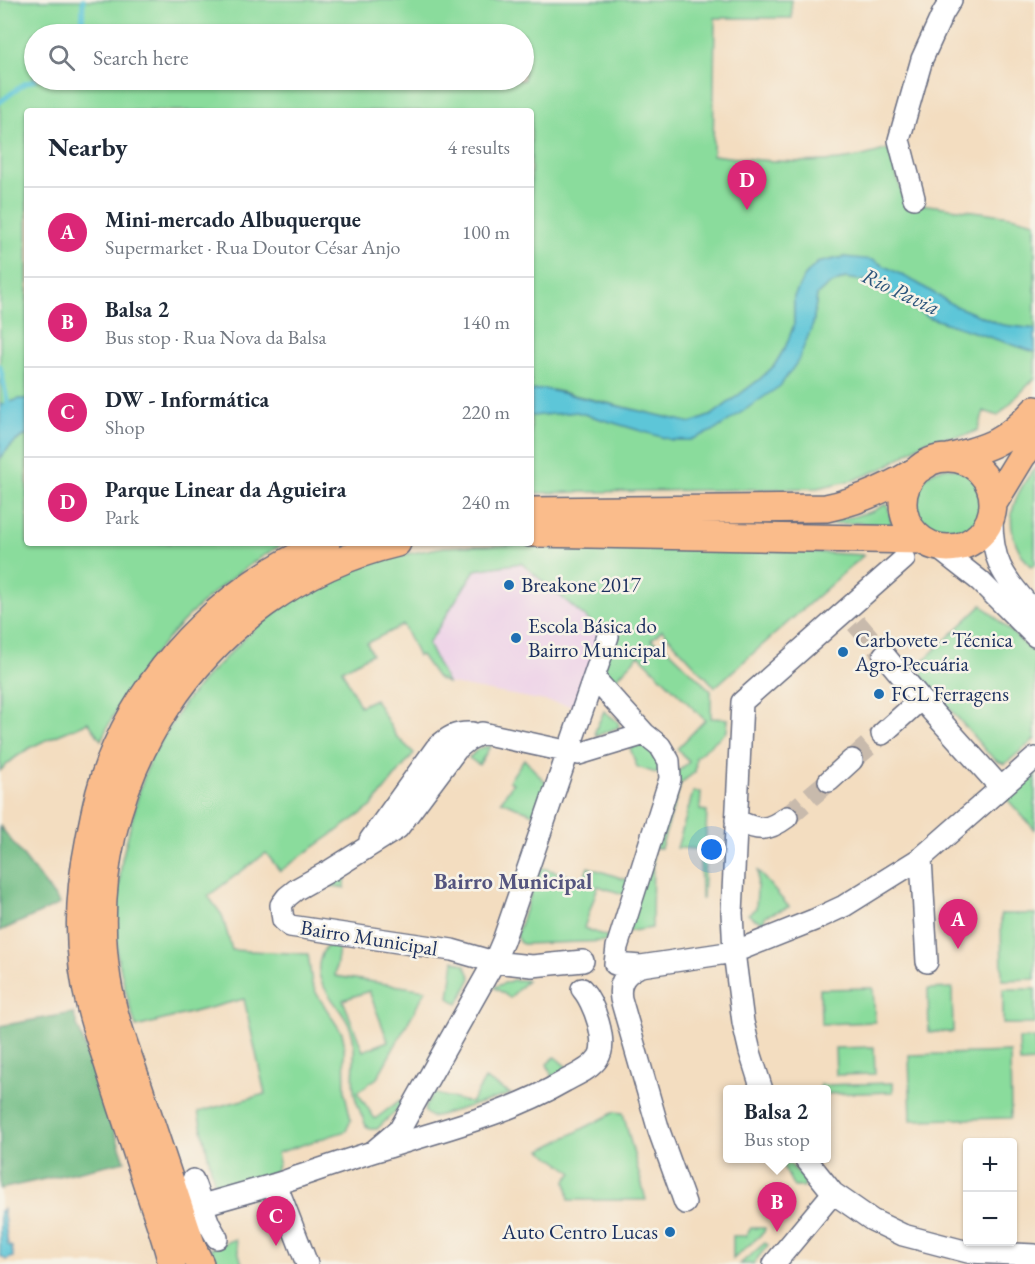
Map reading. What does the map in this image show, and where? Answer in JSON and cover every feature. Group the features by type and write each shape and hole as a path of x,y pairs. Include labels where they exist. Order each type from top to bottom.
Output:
{"main road":[{"path":"534,511 826,508 851,503 878,492 937,461 998,443 1032,423"},
{"path":"534,533 921,549 962,547 976,540 986,529 993,509 1022,456 1032,423"},
{"path":"921,549 905,517 903,504 905,490 911,478 937,461 961,460 974,466 988,482 993,509"},
{"path":"172,1264 91,1010 81,940 82,877 98,798 115,748 128,722 173,658 205,622 238,595 273,571 320,546"},
{"path":"200,1264 192,1247 116,1019 107,980 103,940 103,895 116,818 125,786 138,755 155,724 204,658 256,610 286,590 319,572 384,546"}],"street":[{"path":"914,198 899,140 922,59 951,0"},
{"path":"993,509 992,536 998,564 1005,578 1035,613"},
{"path":"761,1085 743,1022 734,952 732,913 742,702 851,618 921,549 980,581 1035,636"},
{"path":"374,1151 393,1137 406,1120 494,962 608,636"},
{"path":"885,655 1001,788"},
{"path":"193,1180 210,1222 276,1184 504,1111 540,1096 588,1068 599,1057 617,947 671,771 666,754 660,746 645,734 594,680"},
{"path":"882,734 921,699"},
{"name":"Bairro Municipal","path":"532,966 494,962 452,950 290,926 283,920 281,905 297,889 398,828 456,749 468,740 482,734 579,754 645,734"},
{"path":"584,961 576,965 572,971 579,986 589,998 611,989 642,966 734,952 814,920 844,906 921,858 1035,758"},
{"path":"829,782 852,760"},
{"path":"736,820 749,827 763,829 774,827 787,817"},
{"path":"921,858 927,962"},
{"path":"532,966 600,961 685,1203"},
{"path":"532,966 562,974 579,986"},
{"path":"406,1120 404,1128 406,1133 418,1138"},
{"path":"809,1163 833,1193 872,1220 903,1235 968,1252 1035,1255"},
{"path":"276,1184 307,1264"},
{"path":"774,1264 833,1193"}],"shaded area":[{"name":"Escola Básica do Bairro Municipal","path":"522,563 603,632 578,707 447,683 428,644 475,570"}],"green space":[{"path":"0,0 791,0 792,18 715,18 713,155 814,162 852,158 888,149 905,202 1011,216 1035,222 1035,329 1002,325 953,305 917,283 844,257 817,263 804,277 794,297 794,325 786,346 774,366 712,415 691,423 553,390 534,391 534,108 24,108 24,399 0,405"},
{"path":"845,278 867,281 928,317 1035,352 1035,378 998,416 984,411 978,430 967,435 924,442 884,468 854,480 817,488 534,493 534,416 577,412 672,440 715,430 813,325 817,295 827,286"},
{"path":"23,437 24,546 279,546 227,582 201,604 155,653 117,709 101,740 88,722 31,747 0,771 0,459 8,448"},
{"path":"949,468 968,474 978,484 984,503 978,522 968,532 949,538 930,532 920,522 914,503 920,484 930,474"},
{"path":"1035,468 1035,564 1031,567 1015,542 1012,517 1019,493"},
{"path":"886,504 892,526 813,522 852,517 873,511"},
{"path":"648,543 864,555 715,687 662,630 651,640 669,650 711,691 711,718 728,719 727,731 696,757 695,772 681,783 661,848 653,848 652,928 625,932 677,772 689,762 677,749 705,720 639,655 611,684 601,674 603,632 521,563 475,570 428,644 447,683 437,678 421,655 418,656 403,625 367,643 372,654 342,670 360,706 375,699 396,736 414,753 371,807 280,871 266,853 208,896 222,915 232,950 308,954 312,984 342,1033 345,1094 351,1120 346,1131 277,1153 279,1163 275,1172 216,1190 198,1112 265,1094 244,999 136,1027 117,954 117,903 122,859 150,759 185,702 204,679 257,626 307,589 380,559 444,547"},
{"path":"982,605 1035,654 1035,739 1005,764 997,761 986,751 923,677 921,670 924,660"},
{"path":"604,711 618,722 619,727 596,736 595,731"},
{"path":"491,745 479,765 469,758 478,749"},
{"path":"639,745 653,752 665,776 637,767 630,748"},
{"path":"524,759 547,784 536,815 501,801 513,783 509,781"},
{"path":"1035,773 1035,830 1006,798"},
{"path":"693,792 701,792 700,810 707,811 703,899 701,899 700,849 677,848"},
{"path":"0,826 60,904 0,931"},
{"path":"540,867 583,880 588,867 630,881 626,895 598,886 584,928 611,938 610,941 523,944 519,942 517,934"},
{"path":"346,868 345,888 319,884"},
{"path":"758,871 789,907 765,916 764,922 748,914 756,908"},
{"path":"1001,914 1035,914 1035,979 1002,980"},
{"path":"340,941 335,976 426,990 377,1078 357,1092 375,1119 400,1100 403,1104 377,1129 370,1129 366,1126 356,1100 353,1083 354,1045 351,1030 321,982 320,960 325,948","holes":["369,991 388,1041 363,1051 343,1000"]},
{"path":"454,960 465,965 471,978 458,1004 449,998"},
{"path":"513,980 527,980 510,998 494,987"},
{"path":"873,988 875,1022 821,1024 820,989"},
{"path":"952,988 953,1032 929,1032 928,989"},
{"path":"1003,989 1035,989 1035,1024 1003,1024"},
{"path":"73,1013 125,1161 0,1189 0,1026"},
{"path":"1035,1038 1035,1062 1020,1063 1019,1039"},
{"path":"874,1047 875,1074 836,1075 835,1048"},
{"path":"1010,1052 1011,1118 911,1120 909,1055"},
{"path":"555,1057 568,1068 552,1077 547,1064"},
{"path":"485,1079 511,1094 431,1117 425,1112 425,1107 433,1093 471,1103"},
{"path":"893,1083 893,1092 831,1094 831,1085 820,1085"},
{"path":"615,1112 623,1113 646,1200 569,1200 566,1180 573,1173 541,1150"},
{"path":"782,1164 790,1164 805,1180 804,1187 794,1187"},
{"path":"751,1228 765,1228 764,1232 733,1259 733,1236 746,1236"},
{"path":"235,1239 242,1264 218,1264 210,1249"},
{"path":"765,1243 768,1245 753,1264 740,1264"}],"water":[{"name":"Rio Pavia","path":"844,257 873,260 953,305 1002,325 1035,329 1035,352 928,317 867,281 845,278 827,286 817,295 813,324 798,361 780,386 715,430 690,440 672,440 577,412 534,416 534,391 544,389 691,423 712,415 774,366 786,346 794,325 794,297 804,277 817,263"},
{"path":"24,399 24,436 8,448 0,459 0,405"},
{"path":"3,1209 8,1245 12,1247 13,1257 6,1260 0,1256 0,1211"}],"waterway":[{"path":"82,24 83,0"},
{"path":"0,102 24,84"},
{"path":"0,366 9,409"}],"tunnel":[{"path":"856,623 884,655"},
{"path":"852,760 882,734"},
{"path":"787,817 829,781"}],"place":[{"name":"Parque Linear da Aguieira","path":"747,210"},
{"name":"Breakone 2017","path":"509,585"},
{"name":"Escola Básica do Bairro Municipal","path":"516,638"},
{"name":"Carbovete - Técnica Agro-Pecuária","path":"843,652"},
{"name":"FCL Ferragens","path":"879,694"},
{"name":"Mini-mercado Albuquerque","path":"958,949"},
{"name":"Auto Centro Lucas","path":"670,1232"},
{"name":"Balsa 2","path":"777,1232"},
{"name":"DW - Informática","path":"276,1246"}],"district":[{"name":"Bairro Municipal","path":"513,881"}]}
